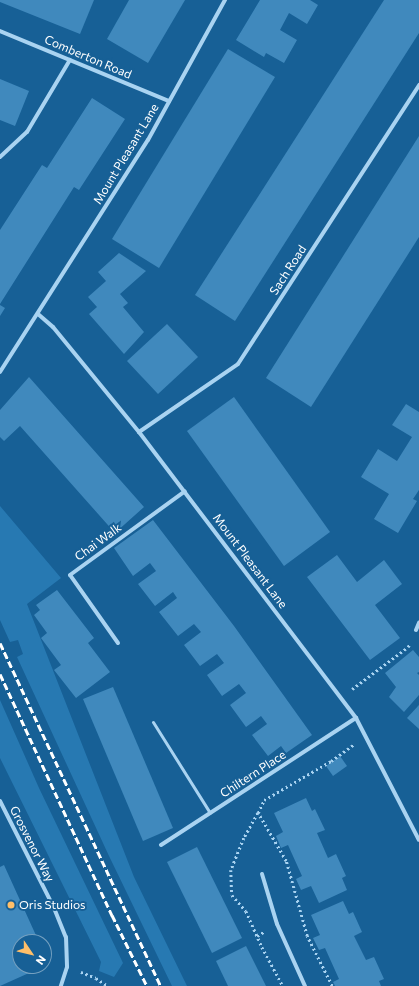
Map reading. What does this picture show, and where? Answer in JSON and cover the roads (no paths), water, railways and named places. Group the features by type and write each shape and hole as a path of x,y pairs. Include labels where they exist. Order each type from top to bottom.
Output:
{"street":[{"name":"Mount Pleasant Lane","path":"0,372 148,140 225,0"},
{"name":"Comberton Road","path":"0,31 169,101"},
{"path":"0,158 27,132 70,60"},
{"name":"Sach Road","path":"139,432 238,364 419,85"},
{"name":"Mount Pleasant Lane","path":"38,314 53,327 139,432 356,718 419,840"},
{"name":"Chai Walk","path":"118,642 70,574 185,491"},
{"path":"416,630 419,623"},
{"name":"Chiltern Place","path":"161,845 356,718"},
{"name":"Grosvenor Way","path":"0,801 54,908 66,937 67,967 61,986"},
{"path":"262,874 277,924 305,986"}],"lane":[{"path":"153,722 210,813"}],"railway":[{"path":"0,643 161,986"},
{"path":"0,674 112,915 147,986"}],"place":[{"name":"Oris Studios","path":"11,905"}]}
